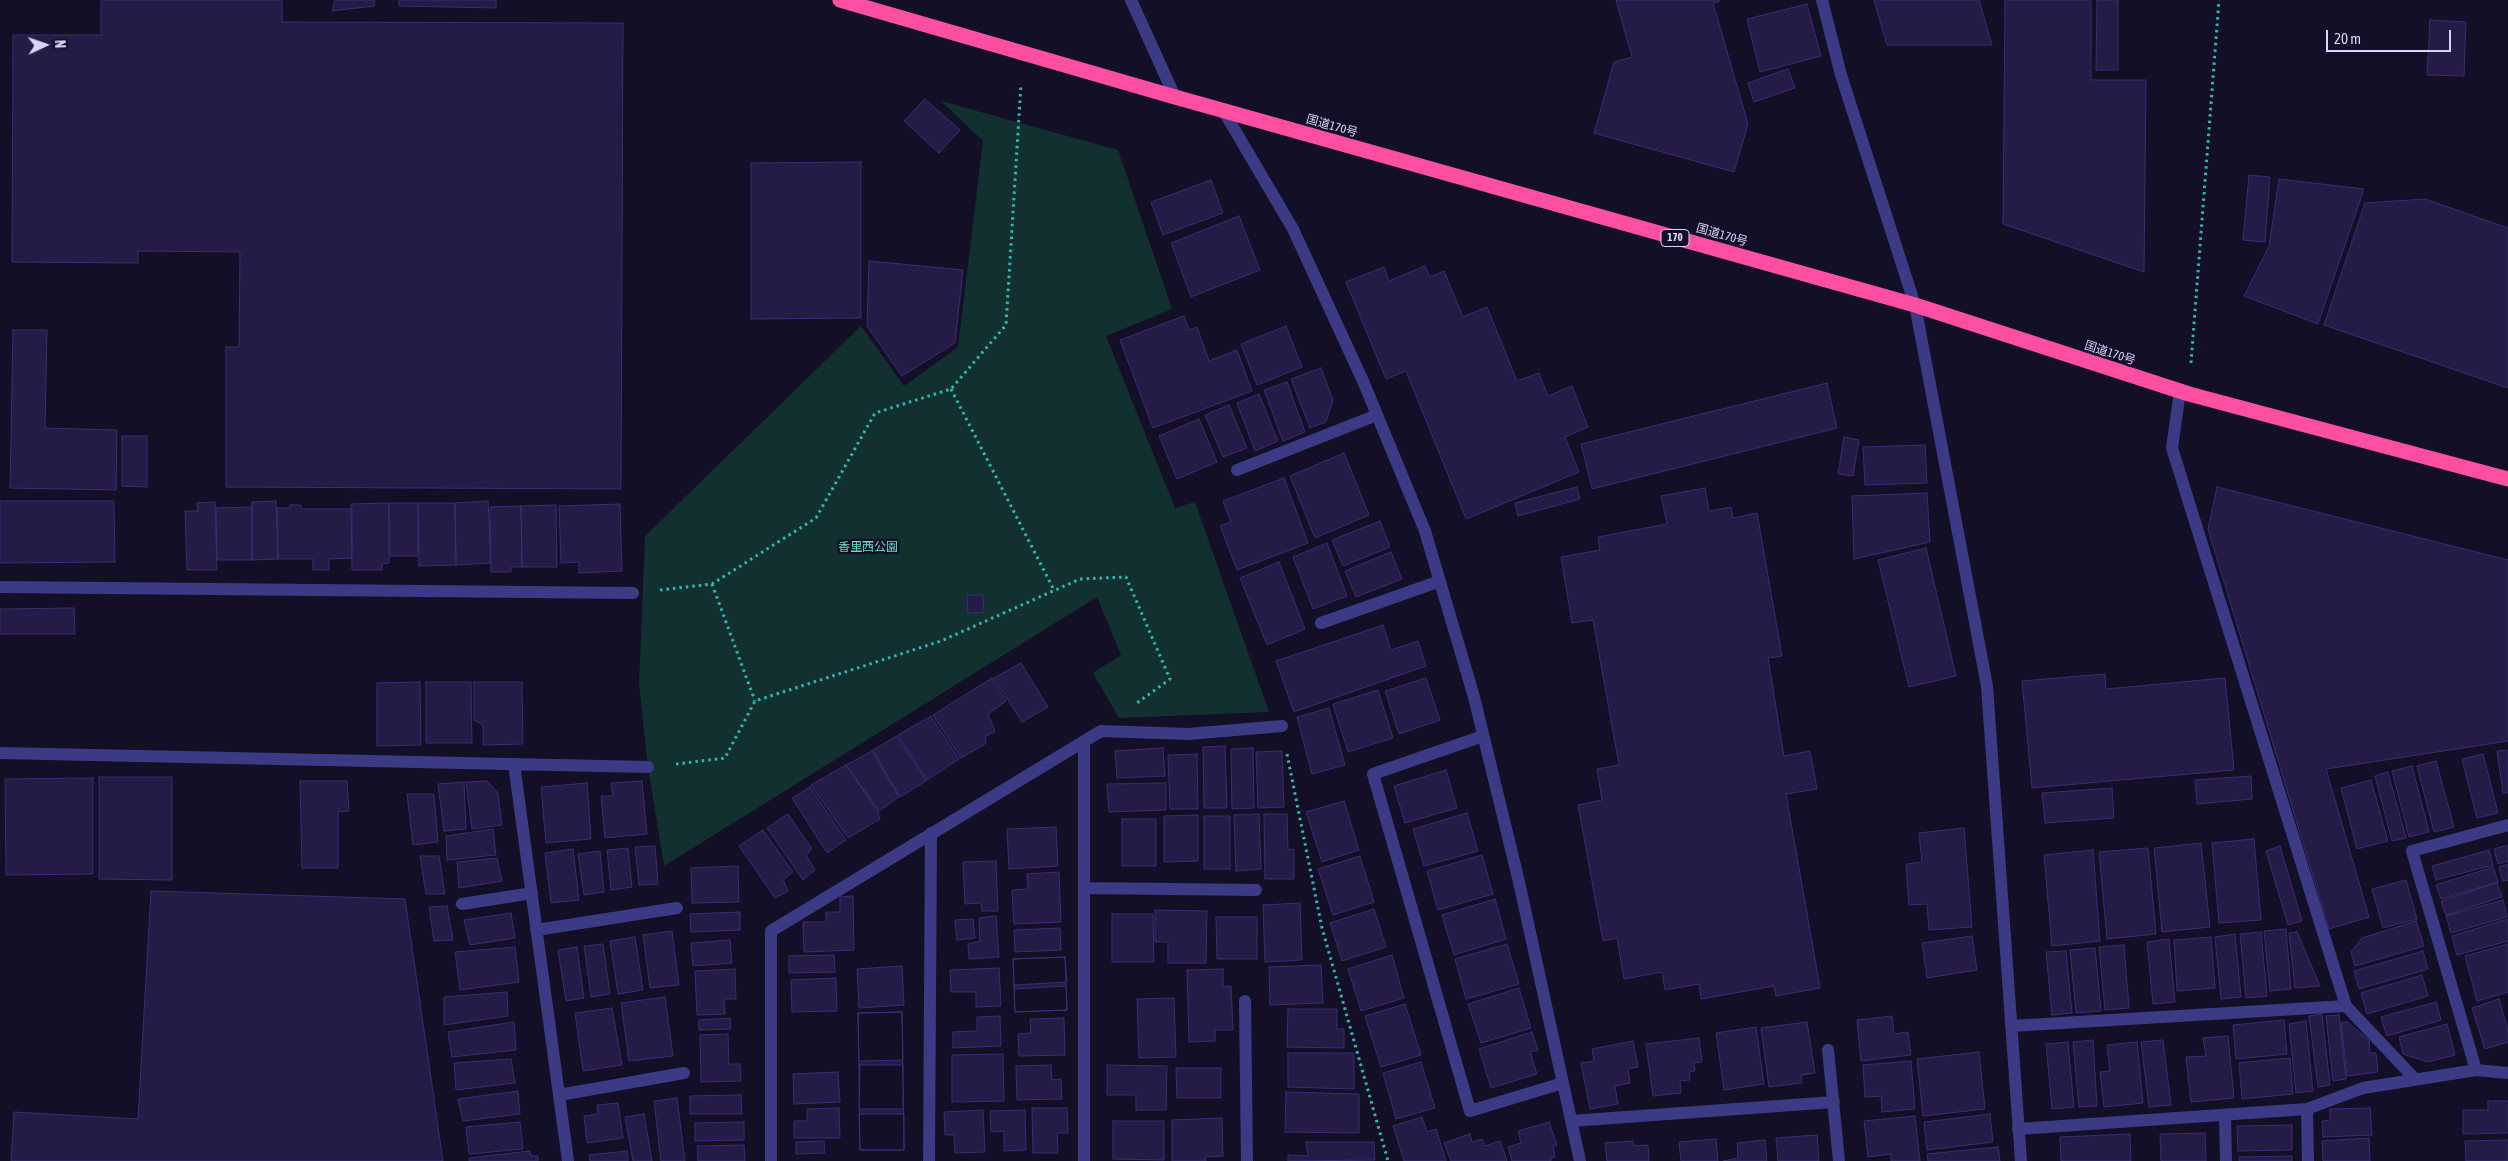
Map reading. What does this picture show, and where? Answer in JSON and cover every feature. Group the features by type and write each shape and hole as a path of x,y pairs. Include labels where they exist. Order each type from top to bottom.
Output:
{"highway":[{"name":"国道170号","path":"840,0 1175,97 1915,305 2184,392 2508,479"}],"street":[{"path":"1131,0 1175,97"},
{"path":"1822,0 1841,74 1915,305 1987,686 2020,1161"},
{"path":"1223,110 1293,229 1377,415 1426,531 1483,736 1519,882 1580,1161"},
{"path":"2184,392 2172,448 2346,1006 2415,1079"},
{"path":"1237,470 1377,415"},
{"path":"1321,623 1440,581"},
{"path":"0,587 633,593"},
{"path":"771,1161 772,931 1100,731 1188,734 1282,726"},
{"path":"1483,736 1373,774 1470,1111 1562,1083"},
{"path":"1084,741 1084,1161"},
{"path":"0,753 648,767"},
{"path":"514,764 568,1161"},
{"path":"2476,1070 2412,851 2508,825"},
{"path":"929,1161 931,833"},
{"path":"1084,888 1256,890"},
{"path":"462,904 532,893"},
{"path":"536,930 677,908"},
{"path":"1245,1001 1247,1161"},
{"path":"2011,1026 2346,1006"},
{"path":"1828,1050 1839,1161"},
{"path":"2018,1129 2307,1110 2362,1088 2476,1070 2508,1073"},
{"path":"559,1095 684,1073"},
{"path":"1571,1121 1834,1102"},
{"path":"2307,1110 2308,1161"},
{"path":"2225,1115 2226,1161"}],"path":[{"path":"2184,392 2219,0"},
{"path":"633,593 712,584 816,518 875,413 951,389 1006,325 1024,53"},
{"path":"951,389 1054,590"},
{"path":"648,767 725,758 755,701 941,641 1080,579 1126,577 1170,679 1100,731"},
{"path":"712,584 755,701"},
{"path":"1282,726 1322,928 1388,1161"}],"green space":[{"name":"香里西公園","path":"941,101 1118,150 1172,309 1106,336 1175,508 1195,502 1269,712 1119,718 1093,673 1121,655 1097,597 664,866 648,767 639,684 645,536 861,326 904,386 958,347 983,141"}],"building":[{"path":"101,0 282,0 282,22 623,23 621,489 226,487 226,347 239,347 240,252 138,251 138,263 12,262 13,35 101,35"},
{"path":"335,0 375,0 374,6 332,11"},
{"path":"399,0 496,0 496,8 399,6"},
{"path":"1616,0 1719,0 1719,2 1713,3 1748,124 1734,172 1594,133 1614,62 1632,57"},
{"path":"1874,0 1979,0 1992,45 1887,45"},
{"path":"2005,0 2091,0 2091,80 2146,80 2144,272 2003,224"},
{"path":"2097,0 2118,0 2118,70 2096,70"},
{"path":"1807,4 1821,56 1760,72 1747,19"},
{"path":"2430,20 2466,22 2464,76 2427,75"},
{"path":"1788,69 1795,88 1754,102 1748,83"},
{"path":"925,99 960,130 939,153 904,121"},
{"path":"861,162 861,318 751,319 751,163"},
{"path":"2249,175 2270,177 2265,242 2243,240"},
{"path":"2279,179 2364,189 2318,324 2244,296 2269,246"},
{"path":"1211,180 1223,213 1163,235 1151,202"},
{"path":"2425,199 2508,228 2508,388 2324,325 2365,203"},
{"path":"1239,216 1260,270 1191,297 1171,243"},
{"path":"869,261 963,270 955,343 902,376 867,326"},
{"path":"1425,266 1430,277 1444,271 1463,317 1487,307 1517,381 1539,373 1548,396 1572,386 1588,427 1565,437 1579,472 1466,519 1406,371 1386,379 1346,282 1384,267 1389,281"},
{"path":"1184,316 1189,330 1197,327 1209,361 1237,350 1252,391 1153,428 1120,340"},
{"path":"1286,326 1302,367 1257,385 1241,344"},
{"path":"13,330 47,330 45,428 117,430 116,490 10,488"},
{"path":"1321,368 1333,400 1326,422 1310,428 1291,379"},
{"path":"1287,382 1305,432 1283,441 1264,390"},
{"path":"1827,383 1837,428 1592,489 1581,444"},
{"path":"1259,394 1278,441 1255,451 1237,403"},
{"path":"1229,405 1247,448 1223,457 1205,415"},
{"path":"1199,419 1217,462 1177,479 1159,436"},
{"path":"122,436 147,436 147,487 122,486"},
{"path":"1844,437 1859,440 1853,476 1838,474"},
{"path":"1925,445 1927,483 1865,485 1863,447"},
{"path":"1344,453 1369,515 1315,538 1290,476"},
{"path":"1284,478 1308,543 1237,570 1220,526 1231,522 1223,501"},
{"path":"1577,487 1580,499 1518,516 1515,503"},
{"path":"2217,487 2508,560 2508,741 2326,769 2369,917 2329,929 2208,529"},
{"path":"1705,488 1709,511 1731,507 1733,518 1757,513 1782,656 1768,658 1784,756 1810,751 1817,789 1786,794 1820,988 1776,996 1774,986 1701,999 1699,984 1665,990 1662,972 1624,979 1617,938 1603,941 1578,805 1602,800 1597,769 1619,765 1593,620 1572,623 1561,557 1600,550 1598,537 1667,524 1661,496"},
{"path":"1927,493 1930,542 1854,559 1852,496"},
{"path":"0,501 114,501 115,562 0,563"},
{"path":"276,501 278,559 252,560 252,502"},
{"path":"488,501 491,563 456,565 455,503"},
{"path":"215,502 217,570 187,570 185,511 198,511 197,503"},
{"path":"389,503 418,503 418,556 390,556"},
{"path":"389,503 389,563 382,564 382,570 352,570 351,504"},
{"path":"418,503 455,503 456,565 419,566"},
{"path":"620,504 622,571 579,573 579,562 561,563 559,506"},
{"path":"290,505 301,505 301,509 352,509 352,558 329,559 329,570 313,570 313,559 278,559 277,508 290,508"},
{"path":"556,505 557,567 522,567 521,506"},
{"path":"521,506 522,567 511,567 511,572 491,572 490,507"},
{"path":"252,507 252,560 217,560 216,508"},
{"path":"1380,521 1390,547 1343,566 1332,540"},
{"path":"1327,543 1347,596 1313,609 1293,557"},
{"path":"1926,548 1956,676 1909,687 1878,560"},
{"path":"1391,552 1402,579 1356,597 1345,571"},
{"path":"1279,562 1305,629 1267,645 1240,578"},
{"path":"967,595 983,595 984,612 968,613"},
{"path":"74,608 75,634 0,634 0,609"},
{"path":"1383,625 1391,650 1418,641 1426,666 1294,712 1276,661"},
{"path":"1021,663 1048,707 1022,722 994,678"},
{"path":"2105,674 2106,689 2225,678 2234,770 2032,788 2022,681"},
{"path":"992,678 1006,701 988,714 995,731 986,736 985,744 961,758 933,715"},
{"path":"1426,678 1440,720 1399,734 1385,691"},
{"path":"420,682 421,745 377,746 377,683"},
{"path":"426,682 471,682 472,743 426,743"},
{"path":"474,682 522,682 523,744 483,745 483,725 474,720"},
{"path":"1378,690 1393,738 1348,752 1333,704"},
{"path":"1329,708 1345,765 1312,774 1297,717"},
{"path":"931,716 959,759 927,780 898,735"},
{"path":"897,736 926,781 900,797 873,750"},
{"path":"1225,746 1227,808 1204,808 1203,747"},
{"path":"1163,748 1165,776 1117,778 1115,751"},
{"path":"1253,748 1254,808 1232,809 1231,749"},
{"path":"2508,750 2508,793 2503,793 2497,751"},
{"path":"872,751 899,797 879,811 846,765"},
{"path":"1282,751 1284,807 1258,808 1256,752"},
{"path":"1197,754 1198,809 1170,809 1168,755"},
{"path":"2483,754 2498,813 2477,818 2462,759"},
{"path":"2436,761 2454,827 2434,832 2417,766"},
{"path":"846,765 878,812 880,819 848,838 811,785"},
{"path":"2412,766 2429,832 2409,837 2392,771"},
{"path":"1446,770 1457,808 1405,823 1394,786"},
{"path":"2388,772 2406,838 2392,841 2375,776"},
{"path":"2251,776 2252,799 2197,804 2195,780"},
{"path":"99,777 172,777 172,880 99,879"},
{"path":"93,778 93,874 6,875 5,779"},
{"path":"2371,780 2388,841 2357,849 2341,788"},
{"path":"300,781 347,781 349,811 338,812 338,868 302,868"},
{"path":"487,781 498,793 502,825 472,829 466,782"},
{"path":"642,781 647,834 605,838 601,796 613,796 611,783"},
{"path":"464,782 466,829 444,831 438,784"},
{"path":"587,783 591,839 546,843 541,787"},
{"path":"1166,783 1166,810 1109,812 1107,784"},
{"path":"810,787 846,840 827,853 792,798"},
{"path":"2112,788 2114,818 2045,823 2042,793"},
{"path":"407,794 434,794 438,842 413,845"},
{"path":"1344,801 1359,850 1322,862 1306,812"},
{"path":"1467,813 1478,851 1424,866 1413,829"},
{"path":"788,814 812,849 806,855 815,870 803,880 767,828"},
{"path":"1259,814 1261,869 1236,871 1234,815"},
{"path":"1264,814 1287,814 1288,850 1294,849 1294,879 1265,879"},
{"path":"1198,815 1198,861 1164,862 1164,816"},
{"path":"1204,816 1230,816 1230,869 1204,869"},
{"path":"1122,819 1156,819 1156,866 1122,866"},
{"path":"1056,827 1058,866 1009,869 1007,829"},
{"path":"1964,828 1972,927 1929,930 1927,904 1909,905 1906,864 1922,862 1919,833"},
{"path":"493,829 496,855 447,860 446,836"},
{"path":"763,830 793,872 783,880 788,891 775,898 739,846"},
{"path":"2254,839 2261,920 2219,923 2212,843"},
{"path":"2201,843 2210,927 2162,932 2154,848"},
{"path":"2508,845 2508,861 2498,864 2494,849"},
{"path":"655,846 658,884 639,885 635,847"},
{"path":"2280,846 2302,921 2288,925 2266,851"},
{"path":"628,848 632,887 611,890 607,850"},
{"path":"2148,848 2156,934 2107,939 2099,852"},
{"path":"573,849 579,900 551,903 545,853"},
{"path":"2093,850 2100,941 2052,946 2044,855"},
{"path":"2489,850 2493,865 2436,880 2432,866"},
{"path":"600,851 604,892 584,895 578,854"},
{"path":"1482,855 1493,894 1438,910 1427,871"},
{"path":"420,856 439,856 445,894 426,894"},
{"path":"1360,856 1374,902 1333,915 1318,869"},
{"path":"497,858 502,881 459,888 457,862"},
{"path":"996,861 998,911 982,911 981,903 965,904 963,862"},
{"path":"2508,864 2508,880 2503,881 2499,867"},
{"path":"738,866 739,902 692,903 691,868"},
{"path":"2493,867 2498,882 2441,899 2436,885"},
{"path":"1059,872 1061,922 1014,924 1012,890 1028,889 1027,874"},
{"path":"2406,880 2417,919 2383,928 2372,889"},
{"path":"2497,883 2502,897 2446,915 2441,901"},
{"path":"151,891 405,899 443,1161 11,1161 14,1112 138,1119"},
{"path":"853,896 854,950 804,952 803,922 826,922 826,912 840,912 840,897"},
{"path":"1495,899 1506,939 1454,955 1442,915"},
{"path":"2503,900 2507,917 2451,933 2446,916"},
{"path":"1300,903 1302,960 1265,962 1263,905"},
{"path":"447,906 453,940 434,941 429,907"},
{"path":"1374,909 1386,947 1342,961 1330,923"},
{"path":"1155,910 1207,911 1206,963 1168,963 1168,942 1155,942"},
{"path":"740,912 740,930 691,932 690,914"},
{"path":"511,913 515,938 470,945 464,920"},
{"path":"1112,914 1153,914 1154,962 1112,962"},
{"path":"996,916 999,957 969,959 968,944 980,941 979,918"},
{"path":"1216,917 1257,917 1257,959 1217,959"},
{"path":"973,919 975,938 957,940 955,920"},
{"path":"2508,919 2508,941 2457,955 2452,936"},
{"path":"2416,921 2424,946 2355,966 2351,952 2362,938"},
{"path":"1060,928 1061,950 1015,952 1014,930"},
{"path":"2286,929 2291,989 2270,991 2264,931"},
{"path":"672,931 679,985 650,988 643,935"},
{"path":"2261,932 2267,996 2246,998 2240,934"},
{"path":"2297,932 2320,986 2295,988 2289,933"},
{"path":"2235,934 2241,997 2221,999 2215,937"},
{"path":"1972,936 1977,970 1927,978 1922,943"},
{"path":"635,937 643,990 618,994 610,941"},
{"path":"2211,937 2215,988 2177,991 2174,940"},
{"path":"2169,939 2175,1002 2153,1004 2147,942"},
{"path":"730,940 732,963 693,966 691,943"},
{"path":"603,944 610,994 591,997 584,946"},
{"path":"1507,944 1519,984 1466,999 1455,959"},
{"path":"2508,944 2508,992 2477,1001 2465,956"},
{"path":"2124,945 2129,1008 2105,1010 2099,947"},
{"path":"515,947 519,982 460,990 455,952"},
{"path":"577,947 584,998 566,1001 558,950"},
{"path":"2095,948 2101,1011 2076,1013 2070,950"},
{"path":"2066,951 2072,1013 2052,1015 2046,952"},
{"path":"2423,951 2428,969 2359,989 2354,971"},
{"path":"834,955 835,972 789,973 789,956"},
{"path":"1392,955 1404,998 1361,1011 1348,969"},
{"path":"1065,957 1067,1010 1015,1012 1013,959"},
{"path":"1065,957 1067,982 1014,985 1013,959"},
{"path":"1321,965 1323,1003 1270,1005 1269,967"},
{"path":"902,966 904,1005 859,1008 857,969"},
{"path":"999,968 1001,1006 976,1007 976,992 951,992 950,970"},
{"path":"735,969 736,999 724,999 725,1014 697,1015 695,971"},
{"path":"1223,969 1223,987 1231,986 1233,1030 1215,1030 1215,1041 1189,1042 1187,970"},
{"path":"2422,975 2428,996 2367,1014 2361,993"},
{"path":"836,978 837,1011 792,1012 791,980"},
{"path":"1066,986 1067,1010 1015,1012 1014,989"},
{"path":"1519,988 1531,1028 1481,1043 1468,1004"},
{"path":"507,992 508,1016 444,1025 444,997"},
{"path":"665,997 673,1056 629,1061 621,1003"},
{"path":"1174,998 1176,1057 1139,1058 1137,999"},
{"path":"2499,999 2508,1031 2508,1042 2485,1049 2472,1008"},
{"path":"2436,1002 2441,1020 2387,1036 2381,1017"},
{"path":"1405,1004 1421,1055 1381,1067 1365,1016"},
{"path":"612,1008 622,1065 583,1071 575,1013"},
{"path":"1288,1009 1337,1009 1337,1029 1344,1029 1344,1048 1287,1047"},
{"path":"902,1012 904,1150 860,1150 858,1013"},
{"path":"902,1012 903,1060 859,1061 858,1013"},
{"path":"2322,1014 2330,1085 2318,1087 2309,1016"},
{"path":"2339,1015 2346,1079 2333,1081 2326,1016"},
{"path":"1000,1016 1001,1046 953,1048 953,1032 977,1031 977,1017"},
{"path":"1892,1016 1894,1034 1908,1032 1911,1055 1861,1061 1857,1020"},
{"path":"730,1018 731,1029 699,1030 699,1020"},
{"path":"1064,1018 1065,1055 1019,1056 1018,1034 1031,1033 1030,1019"},
{"path":"2284,1020 2287,1054 2236,1059 2233,1025"},
{"path":"2306,1021 2313,1091 2296,1093 2289,1024"},
{"path":"514,1022 516,1050 452,1057 448,1032"},
{"path":"1807,1022 1815,1073 1801,1075 1802,1083 1769,1087 1761,1028"},
{"path":"2347,1022 2369,1040 2370,1053 2376,1053 2378,1072 2347,1076 2341,1023"},
{"path":"2447,1024 2455,1055 2428,1062 2403,1054 2399,1037"},
{"path":"1756,1027 1764,1084 1724,1090 1716,1033"},
{"path":"1532,1032 1538,1050 1530,1052 1537,1074 1491,1088 1479,1049"},
{"path":"728,1034 729,1064 740,1064 741,1081 701,1082 700,1035"},
{"path":"2228,1036 2234,1098 2191,1102 2186,1057 2206,1056 2203,1038"},
{"path":"1699,1038 1702,1062 1694,1063 1695,1071 1689,1072 1690,1080 1680,1081 1681,1093 1653,1096 1646,1044"},
{"path":"2093,1040 2097,1106 2079,1107 2073,1042"},
{"path":"2163,1040 2171,1105 2149,1107 2141,1042"},
{"path":"1633,1041 1638,1067 1628,1069 1630,1083 1615,1086 1618,1104 1590,1109 1581,1063 1594,1061 1592,1049"},
{"path":"2068,1042 2074,1107 2052,1109 2046,1044"},
{"path":"2137,1042 2143,1103 2104,1107 2100,1072 2110,1071 2107,1045"},
{"path":"1979,1052 1985,1109 1923,1116 1917,1059"},
{"path":"1288,1053 1354,1053 1354,1089 1288,1087"},
{"path":"1003,1054 1004,1101 952,1102 952,1055"},
{"path":"2290,1058 2293,1094 2242,1099 2239,1063"},
{"path":"511,1059 515,1083 456,1090 454,1063"},
{"path":"1911,1061 1915,1109 1882,1112 1881,1096 1865,1097 1863,1065"},
{"path":"1421,1062 1435,1108 1396,1119 1383,1073"},
{"path":"860,1065 903,1065 903,1109 859,1109"},
{"path":"1051,1065 1052,1080 1061,1079 1062,1099 1017,1100 1016,1066"},
{"path":"1107,1065 1167,1066 1166,1110 1136,1110 1136,1095 1107,1095"},
{"path":"1176,1068 1221,1068 1221,1098 1177,1098"},
{"path":"838,1072 840,1102 794,1104 793,1074"},
{"path":"518,1091 520,1114 463,1121 458,1099"},
{"path":"1286,1092 1359,1094 1359,1133 1285,1132"},
{"path":"741,1095 742,1114 690,1114 690,1096"},
{"path":"677,1098 685,1161 661,1161 654,1101"},
{"path":"2488,1101 2508,1101 2508,1133 2463,1134 2463,1110 2488,1110"},
{"path":"618,1103 623,1138 587,1143 584,1116 598,1114 597,1105"},
{"path":"839,1108 840,1138 794,1138 794,1121 807,1121 807,1109"},
{"path":"1032,1108 1067,1108 1068,1133 1057,1133 1058,1153 1033,1153"},
{"path":"2370,1108 2372,1135 2323,1137 2322,1121 2330,1120 2330,1109"},
{"path":"983,1110 985,1152 955,1153 954,1135 945,1135 944,1112"},
{"path":"1025,1110 1026,1150 1004,1151 1004,1131 991,1132 990,1111"},
{"path":"644,1114 652,1161 633,1161 625,1117"},
{"path":"859,1114 904,1114 904,1150 860,1150"},
{"path":"1990,1114 1993,1142 1927,1150 1924,1122"},
{"path":"1915,1116 1920,1161 1891,1161 1891,1154 1868,1157 1864,1121"},
{"path":"1422,1117 1427,1132 1436,1129 1446,1161 1404,1161 1393,1126"},
{"path":"1222,1118 1223,1156 1205,1157 1206,1161 1172,1161 1172,1120"},
{"path":"1113,1121 1164,1121 1164,1160 1113,1159"},
{"path":"520,1122 523,1149 469,1154 466,1127"},
{"path":"744,1122 744,1140 695,1141 695,1123"},
{"path":"1549,1122 1557,1145 1553,1147 1555,1157 1551,1158 1551,1161 1512,1161 1508,1147 1521,1143 1518,1131"},
{"path":"2292,1125 2292,1150 2238,1151 2237,1126"},
{"path":"2205,1133 2206,1161 2161,1161 2160,1134"},
{"path":"1470,1134 1472,1142 1482,1139 1485,1146 1500,1141 1507,1161 1451,1161 1444,1143"},
{"path":"2130,1134 2131,1161 2061,1161 2060,1137"},
{"path":"1817,1135 1819,1161 1778,1161 1776,1138"},
{"path":"2369,1138 2370,1161 2323,1161 2322,1141"},
{"path":"1716,1139 1718,1161 1681,1161 1679,1142"},
{"path":"1765,1140 1767,1161 1723,1161 1738,1158 1737,1143"},
{"path":"2508,1140 2508,1161 2466,1161 2465,1141"},
{"path":"824,1141 825,1153 796,1154 796,1142"},
{"path":"1633,1141 1634,1146 1648,1145 1649,1161 1607,1161 1605,1143"},
{"path":"1306,1142 1374,1142 1375,1160 1288,1161 1288,1155 1308,1156"},
{"path":"744,1145 745,1161 698,1161 697,1146"},
{"path":"1998,1147 2000,1161 1928,1161 1927,1154"},
{"path":"530,1151 531,1156 538,1156 538,1161 469,1161 469,1158"},
{"path":"627,1151 628,1161 590,1161 589,1155"},
{"path":"2292,1156 2292,1161 2239,1161 2239,1157"}]}
